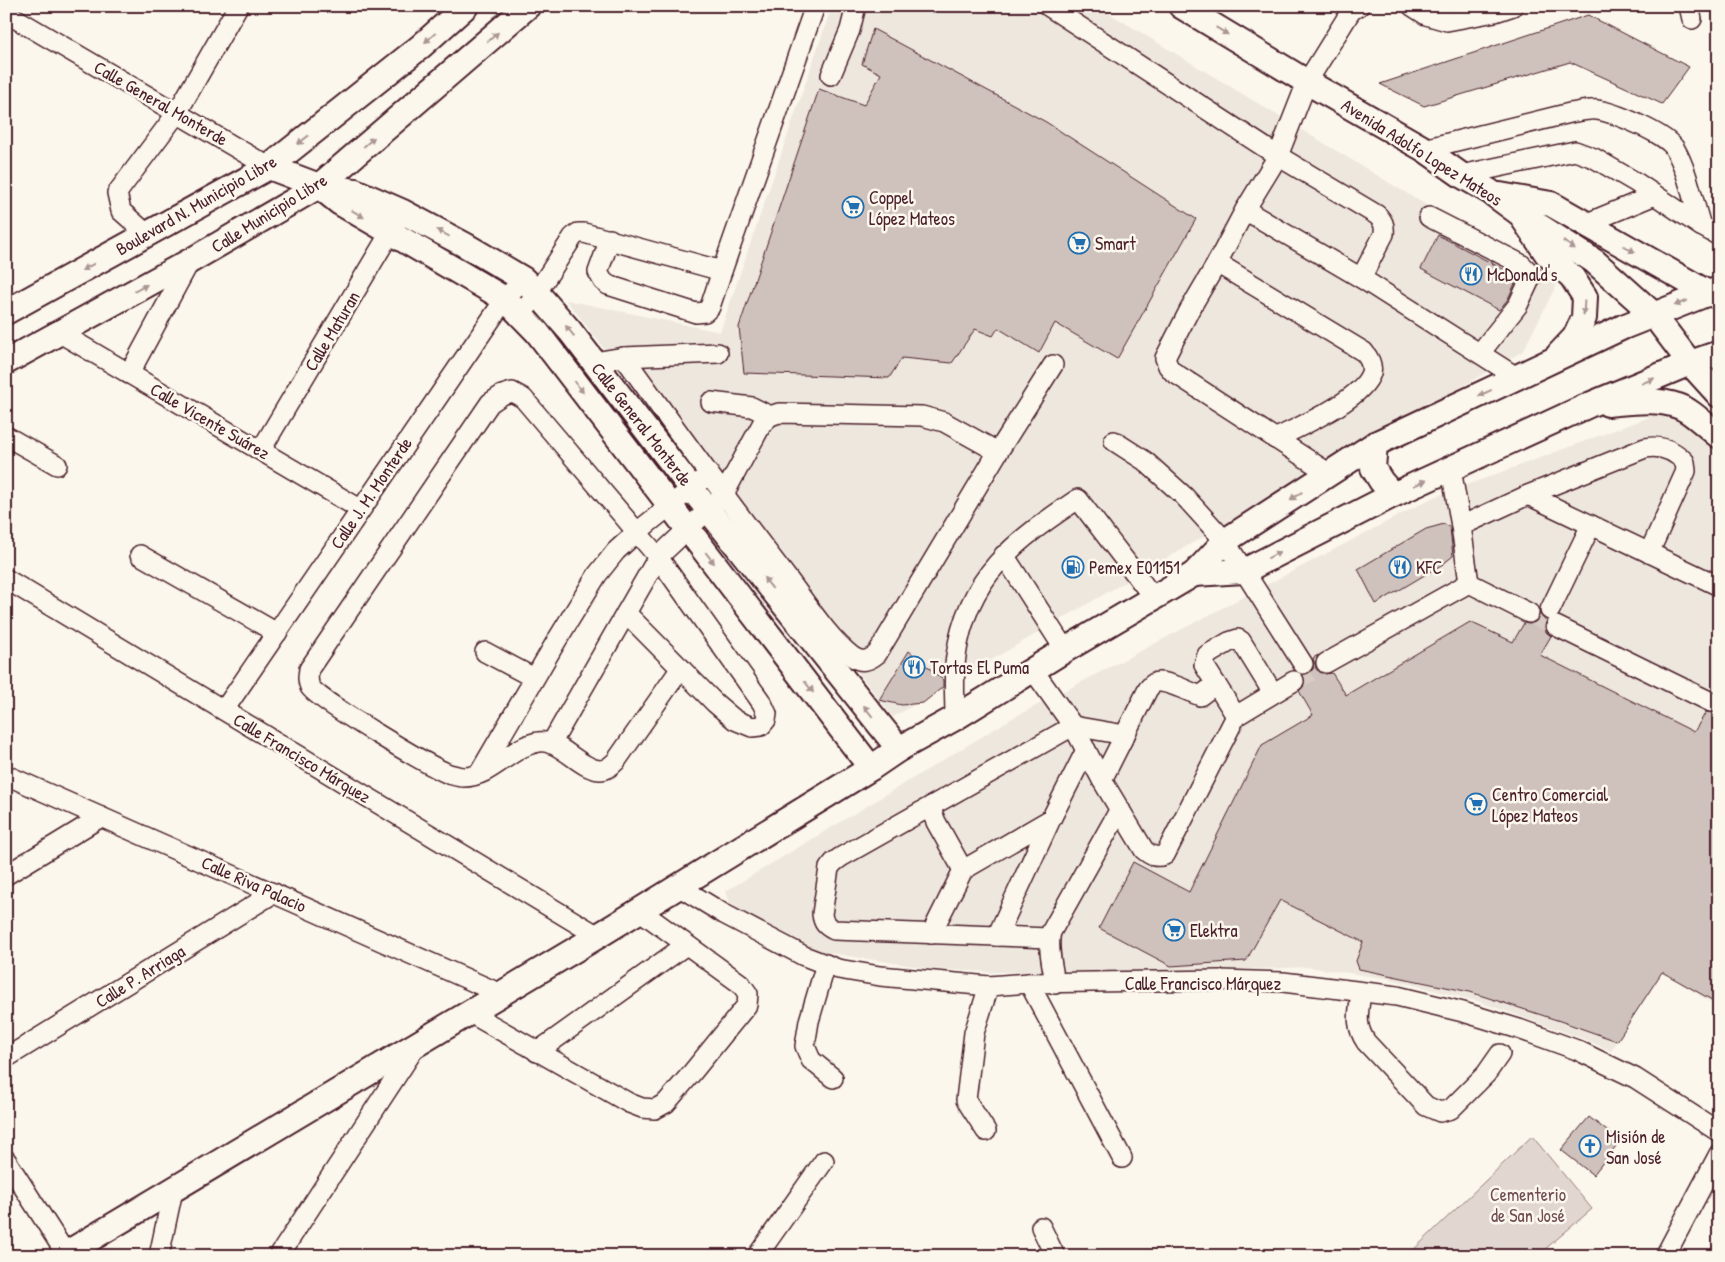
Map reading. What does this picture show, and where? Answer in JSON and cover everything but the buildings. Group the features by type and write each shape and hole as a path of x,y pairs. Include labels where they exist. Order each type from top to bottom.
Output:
{"main road":[{"name":"Calle Municipio Libre","path":"6,362 190,261 319,186 528,6"},
{"name":"Avenida Adolfo Lopez Mateos","path":"1180,6 1424,149 1461,176 1489,191 1519,213 1594,261 1653,314 1690,363 1719,395"},
{"name":"Boulevard N. Municipio Libre","path":"11,303 147,234 269,167 420,47 464,7"},
{"name":"Calle General Monterde","path":"269,167 319,186 354,191 403,212 465,245 530,285 594,362 700,481 898,749"},
{"name":"Calle General Monterde","path":"319,186 340,203 505,298 522,315 872,768"},
{"path":"1489,191 1506,197 1551,204 1715,293"},
{"path":"1519,213 1547,254 1572,277 1585,297 1584,318 1575,337 1553,361"},
{"path":"64,1255 598,936 872,768 898,749 955,718 1194,574 1226,541 1375,444 1623,327 1653,314 1715,293"},
{"path":"1623,327 1717,356"},
{"path":"1194,574 1244,571 1392,495 1589,405 1690,363 1717,356"},
{"path":"1589,405 1650,401 1678,406 1685,409 1719,436"},
{"path":"1375,444 1373,468 1392,495"}],"street":[{"path":"147,234 121,211 117,193 177,113 238,6"},
{"path":"610,239 598,272 603,281 608,285 696,313 704,312 710,307 815,6"},
{"path":"831,74 850,30 856,6"},
{"path":"1048,6 1278,156 1377,214 1383,220 1384,234 1361,278"},
{"path":"1330,474 1173,372 1168,366 1166,358 1168,350 1190,309 1245,210 1278,156 1307,82 1351,11 1359,6"},
{"path":"1412,6 1426,15 1447,21 1495,12 1513,6"},
{"name":"Calle General Monterde","path":"6,12 269,167"},
{"path":"1424,149 1570,113 1594,109 1613,113 1657,134 1674,146 1682,164 1700,226"},
{"path":"1461,176 1574,151 1594,158 1655,195 1700,226 1719,236"},
{"path":"1585,224 1655,195"},
{"path":"1245,210 1361,278 1518,378"},
{"name":"Calle Maturan","path":"261,450 403,212"},
{"path":"1429,217 1521,264 1532,275 1518,306 1480,353"},
{"path":"522,315 530,285 573,237 584,232 722,271"},
{"path":"129,374 190,261"},
{"path":"1217,263 1364,352 1371,363 1371,373 1364,386 1342,403 1275,439"},
{"name":"Calle J. M. Monterde","path":"224,710 505,298 530,285"},
{"name":"Calle Vicente Suárez","path":"60,333 360,509"},
{"path":"594,362 624,357 718,353"},
{"path":"478,775 597,575 616,551 700,481 624,357"},
{"path":"716,503 833,637 855,658 871,660 877,654 998,452 1053,365"},
{"path":"626,613 681,668 715,703 735,720 752,727 761,726 766,720 767,714 762,703 658,557 523,398 512,392 502,395 490,403 310,669 307,679 311,688 318,696 438,769 450,775 462,777 478,775 530,744 540,742 551,744 590,767 600,770 608,768 616,761 681,668"},
{"path":"711,402 752,407 770,416"},
{"path":"551,744 658,557 716,503 762,424 770,416 779,413 922,416 944,422 998,452"},
{"path":"6,436 57,465"},
{"path":"1114,441 1145,461 1184,496 1226,541 1303,664"},
{"path":"1461,526 1528,495 1653,446 1679,455 1685,462 1686,471 1649,553"},
{"path":"1451,469 1469,583"},
{"path":"1528,495 1719,586"},
{"path":"955,718 956,657 965,617 977,589 1004,555 1042,523 1078,499 1153,597"},
{"path":"1591,525 1553,618 1711,702"},
{"path":"140,555 277,632"},
{"path":"1004,555 1065,650"},
{"name":"Calle Francisco Márquez","path":"6,579 598,936"},
{"path":"1469,583 1529,613"},
{"path":"1326,663 1469,583"},
{"path":"1236,716 1204,665 1207,655 1238,639 1273,693"},
{"path":"485,652 534,678"},
{"path":"1033,670 1073,726 1102,780 1144,850 1150,855 1158,857 1164,855 1236,716 1294,681"},
{"path":"1102,780 1148,689 1153,683 1166,683 1200,696 1216,684"},
{"path":"1050,938 834,930 826,926 822,914 829,868 834,862 1073,726 1125,735"},
{"path":"997,936 1051,819 1086,750"},
{"name":"Calle Riva Palacio","path":"6,774 501,994"},
{"path":"930,807 936,822 963,870"},
{"path":"1055,984 1050,938 1120,809"},
{"path":"6,875 101,816"},
{"path":"931,934 963,870 1051,819"},
{"name":"Calle Francisco Márquez","path":"678,886 732,918 804,956 838,969 880,976 989,986 1029,983 1222,980 1283,982 1397,996 1463,1012 1519,1029 1577,1050 1635,1078 1719,1132"},
{"name":"Calle P. Arriaga","path":"6,1058 274,893"},
{"path":"470,1012 629,1103 642,1108 654,1109 666,1104 747,1005 748,994 741,984 639,910"},
{"path":"537,1052 686,945"},
{"path":"826,964 809,1021 806,1046 811,1060 834,1078"},
{"path":"1029,983 1122,1158"},
{"path":"986,1130 966,1100 974,1033 989,986"},
{"path":"1361,992 1358,1024 1360,1033 1366,1042 1426,1106 1440,1112 1451,1109 1486,1074 1500,1054"},
{"path":"280,1254 416,1045"},
{"path":"1665,1256 1719,1154"},
{"path":"6,1160 64,1255"},
{"path":"761,1254 824,1160"},
{"path":"159,1256 173,1190"},
{"path":"1041,1227 1055,1256"}],"shaded area":[{"path":"832,6 1097,6 1557,284 1523,351 893,717 566,300 720,332"},
{"path":"1663,412 1677,413 1719,449 1719,1007 1662,972 1611,1051 1584,1039 1480,1002 1390,979 1308,967 1206,971 990,972 932,969 797,946 730,904 726,891 1011,719 1432,498"}],"green space":[{"name":"Cementerio de San José","path":"1532,1136 1592,1209 1537,1256 1407,1256"}],"tunnel":[{"path":"1529,613 1556,626"},
{"path":"1294,681 1326,663"}],"place":[{"name":"Coppel López Mateos","path":"853,207"},
{"name":"Smart","path":"1079,243"},
{"name":"McDonald's","path":"1471,274"},
{"name":"Pemex E01151","path":"1073,567"},
{"name":"KFC","path":"1400,567"},
{"name":"Tortas El Puma","path":"914,667"},
{"name":"Centro Comercial López Mateos","path":"1476,804"},
{"name":"Elektra","path":"1174,930"},
{"name":"Misión de San José","path":"1590,1146"}]}
